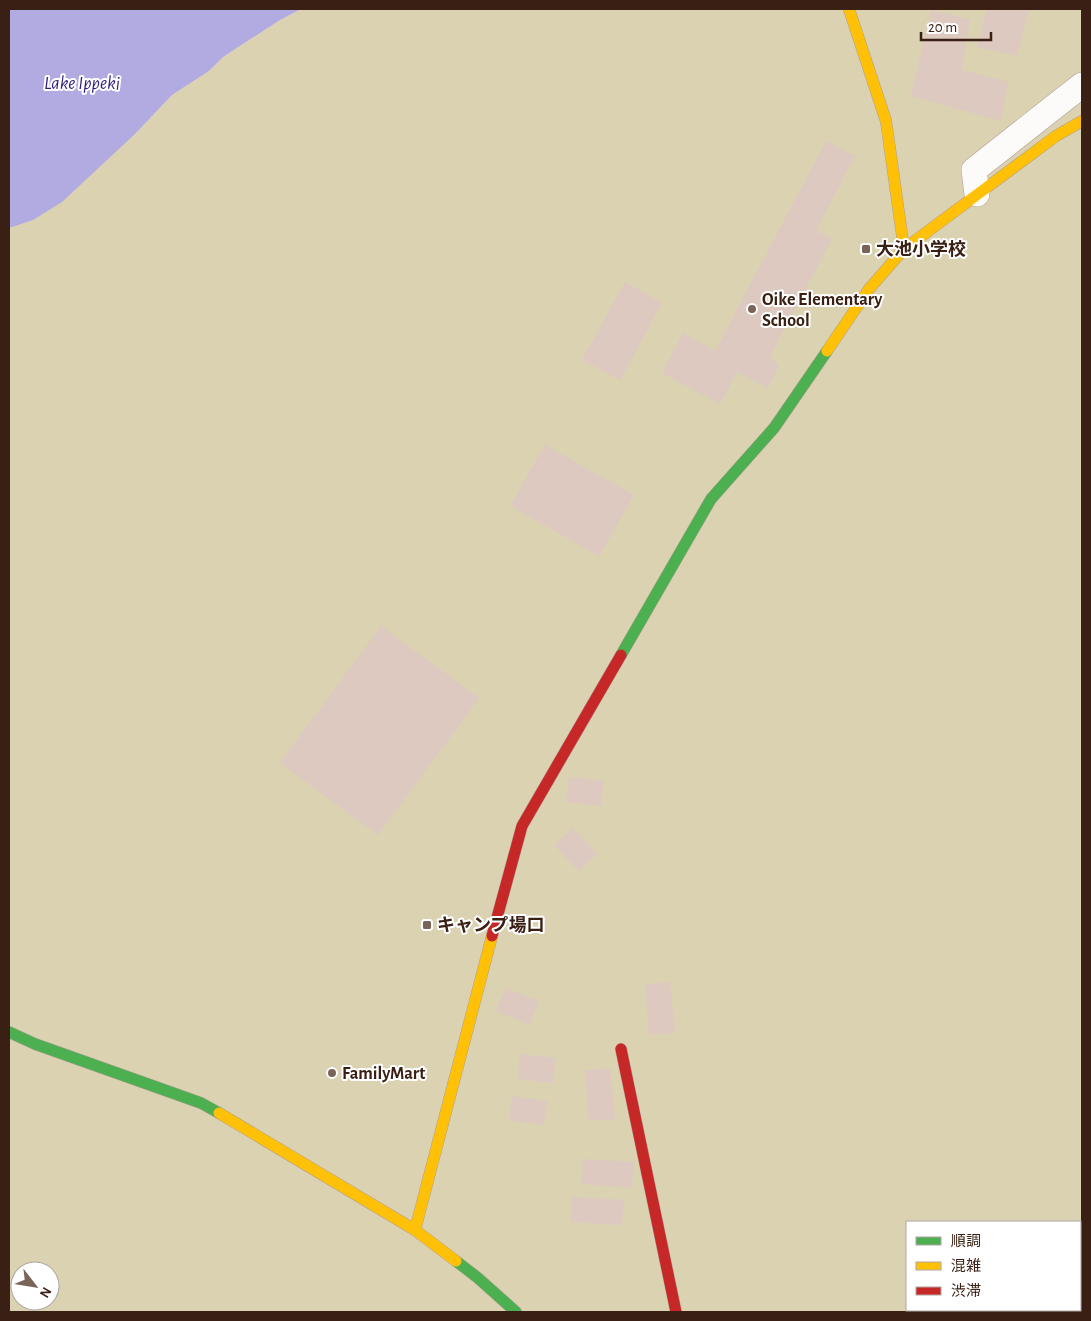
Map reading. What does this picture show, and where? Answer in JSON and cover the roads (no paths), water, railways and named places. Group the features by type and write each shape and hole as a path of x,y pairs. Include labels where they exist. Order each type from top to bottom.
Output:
{"street":[{"path":"850,9 886,121 904,248"},
{"path":"977,194 974,170 1082,85"},
{"path":"415,1230 469,1020 522,826 711,499 774,428 869,289 904,248 1056,136 1082,121"},
{"path":"9,1032 35,1044 201,1102 415,1230 478,1278 516,1312"},
{"path":"9,1047 35,1044"},
{"path":"622,1049 676,1312"}],"water":[{"name":"Lake Ippeki","path":"9,9 301,9 280,20 223,57 209,71 172,95 136,133 62,202 33,220 9,228"}],"place":[{"name":"大池小学校","path":"866,249"},
{"name":"Oike Elementary School","path":"752,309"},
{"name":"キャンプ場口","path":"427,925"},
{"name":"FamilyMart","path":"332,1073"}]}
